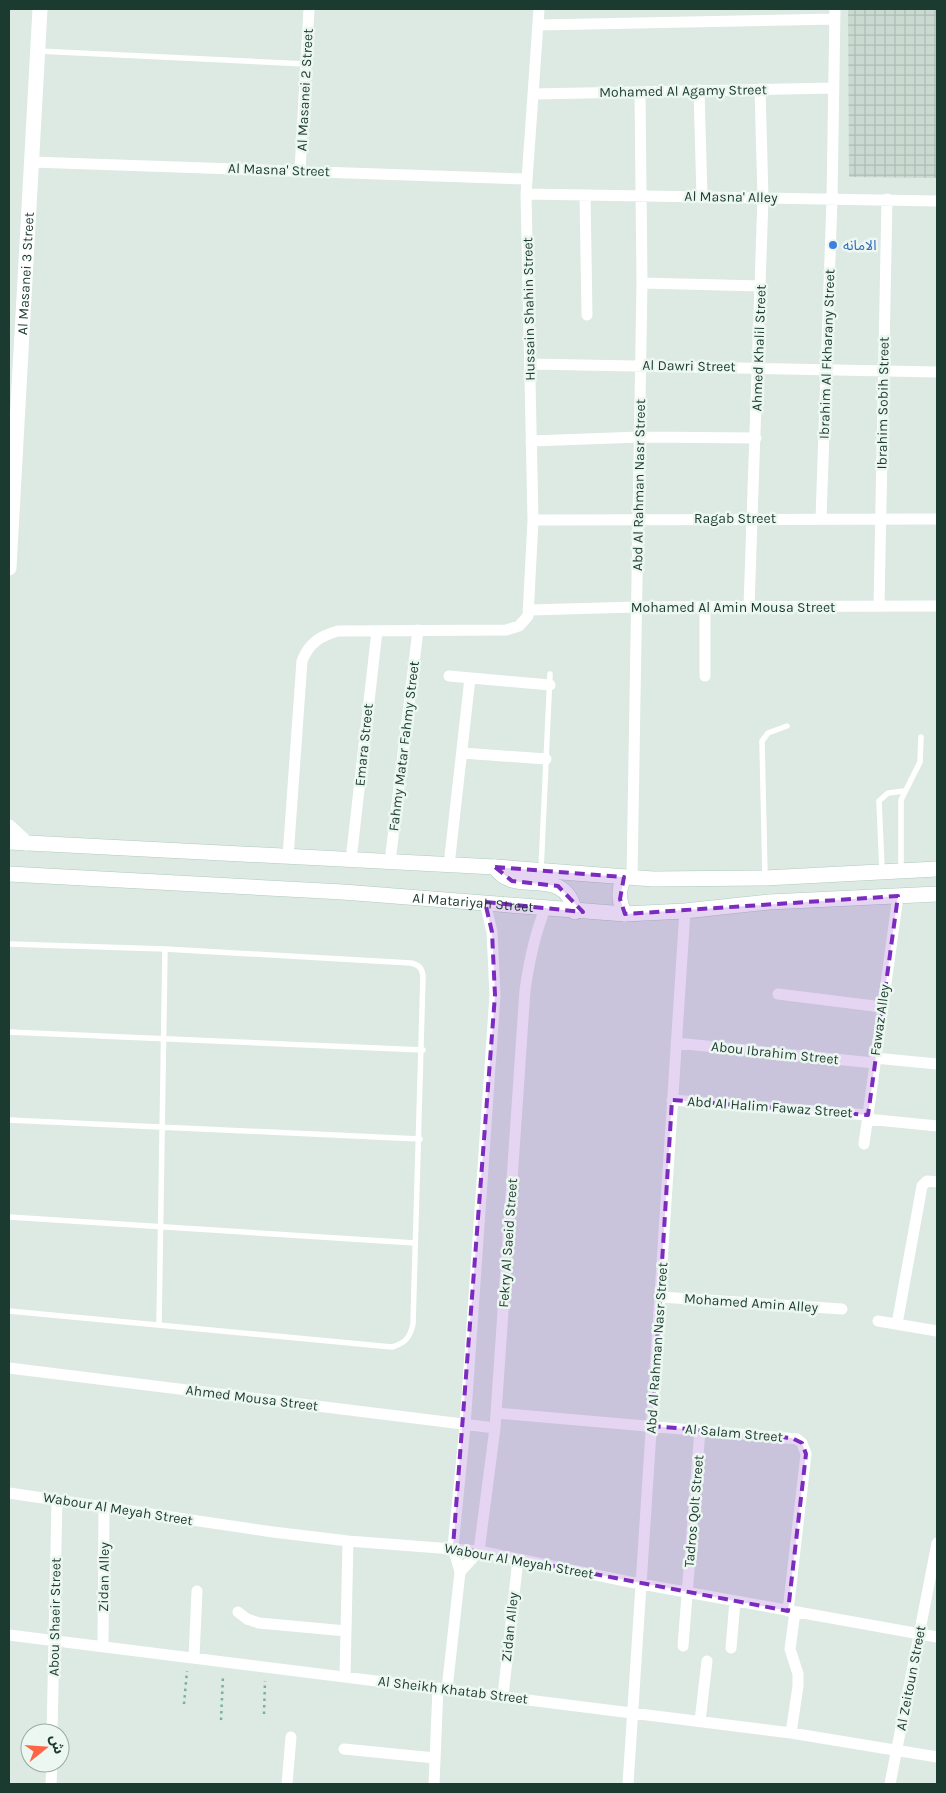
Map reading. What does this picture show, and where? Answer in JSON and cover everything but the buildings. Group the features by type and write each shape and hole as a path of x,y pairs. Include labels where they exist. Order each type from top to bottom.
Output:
{"main road":[{"name":"Al Masanei 3 Street","path":"9,568 40,9"},
{"path":"9,827 26,843"},
{"path":"9,842 495,867 674,880 937,870"},
{"path":"495,867 502,876 512,880 558,886 570,897 575,912"},
{"name":"Al Matariyah Street","path":"9,874 343,892 485,902 575,912 625,914 685,911 769,902 937,894"},
{"path":"625,914 620,899 621,884 628,878"}],"street":[{"name":"Al Masanei 2 Street","path":"300,170 309,9"},
{"name":"Hussain Shahin Street","path":"530,610 533,520 526,179 539,9"},
{"path":"538,25 835,14"},
{"name":"Ibrahim Al Fkharany Street","path":"821,519 832,199 835,14"},
{"name":"Mohamed Al Agamy Street","path":"533,94 834,88"},
{"name":"Ahmed Khalil Street","path":"749,607 763,198 760,89"},
{"path":"699,90 702,196"},
{"name":"Abd Al Rahman Nasr Street","path":"628,878 640,437 642,196 640,92"},
{"name":"Al Masna' Street","path":"32,162 526,179"},
{"name":"Al Masna' Alley","path":"526,194 937,201"},
{"path":"585,195 587,315"},
{"name":"Ibrahim Sobih Street","path":"878,606 887,199"},
{"path":"642,283 761,286"},
{"name":"Al Dawri Street","path":"530,364 937,372"},
{"path":"531,441 640,437 756,438"},
{"name":"Ragab Street","path":"533,520 638,518 937,519"},
{"name":"Mohamed Al Amin Mousa Street","path":"530,610 636,607 937,606"},
{"path":"705,608 705,676"},
{"path":"288,857 302,661 307,650 315,640 326,634 338,631 513,629 525,622 530,610"},
{"name":"Fahmy Matar Fahmy Street","path":"390,862 418,630"},
{"name":"Emara Street","path":"351,860 377,631"},
{"path":"449,676 550,680"},
{"path":"449,865 470,678"},
{"path":"462,752 546,759"},
{"name":"Fawaz Alley","path":"864,1144 898,896"},
{"path":"434,1784 442,1689 460,1572 453,1547 465,1426 495,995 493,940 485,902"},
{"name":"Fekry Al Saeid Street","path":"479,1551 495,1428 525,990 533,942 545,909"},
{"name":"Abd Al Rahman Nasr Street","path":"628,1784 685,911"},
{"path":"778,994 882,1006"},
{"name":"Abou Ibrahim Street","path":"676,1044 937,1064"},
{"name":"Abd Al Halim Fawaz Street","path":"672,1100 867,1117 937,1126"},
{"path":"897,1324 922,1186 927,1181 937,1182"},
{"name":"Mohamed Amin Alley","path":"660,1297 842,1309"},
{"path":"878,1321 937,1331"},
{"name":"Ahmed Mousa Street","path":"9,1368 465,1426 495,1428"},
{"name":"Al Salam Street","path":"496,1413 798,1439 805,1448 790,1649 798,1674 791,1733"},
{"name":"Tadros Qolt Street","path":"683,1646 700,1430"},
{"name":"Wabour Al Meyah Street","path":"9,1493 104,1508 348,1541 453,1547 479,1551 641,1584 937,1637"},
{"name":"Abou Shaeir Street","path":"52,1723 57,1500"},
{"name":"Zidan Alley","path":"103,1646 104,1508"},
{"path":"345,1676 348,1541"},
{"name":"Al Zeitoun Street","path":"890,1784 937,1543"},
{"path":"460,1572 479,1551"},
{"name":"Zidan Alley","path":"503,1696 518,1558"},
{"path":"190,1657 197,1591"},
{"path":"731,1648 735,1601"},
{"path":"238,1612 247,1619 259,1623 346,1631"},
{"name":"Al Sheikh Khatab Street","path":"9,1635 633,1712 791,1733 937,1757"},
{"path":"700,1721 707,1661"},
{"path":"287,1784 291,1737"},
{"path":"344,1749 435,1758"}],"lane":[{"path":"38,51 306,64"},
{"path":"541,870 550,680"},
{"path":"765,878 762,741 768,733 787,726"},
{"path":"901,871 901,800 904,791 916,774 920,762 921,737"},
{"path":"882,872 879,801 888,793 904,791"},
{"path":"9,944 165,949 418,964 423,969 423,1050 413,1324 410,1335 403,1344 392,1347 9,1311"},
{"path":"159,1325 165,949"},
{"path":"9,1032 423,1050"},
{"path":"9,1120 420,1139"},
{"path":"9,1217 415,1242"}],"path":[{"path":"184,1704 190,1657"},
{"path":"221,1720 224,1662"},
{"path":"264,1714 265,1667"}],"highlighted area":[{"path":"495,867 624,877 620,899 625,914 898,896 868,1115 672,1100 652,1426 792,1438 802,1443 806,1454 788,1611 453,1547 495,995 492,932 485,902 583,912 558,886 512,881"}],"shaded area":[{"path":"848,9 937,9 937,178 849,177"}],"place":[{"name":"الامانه","path":"833,245"}]}
